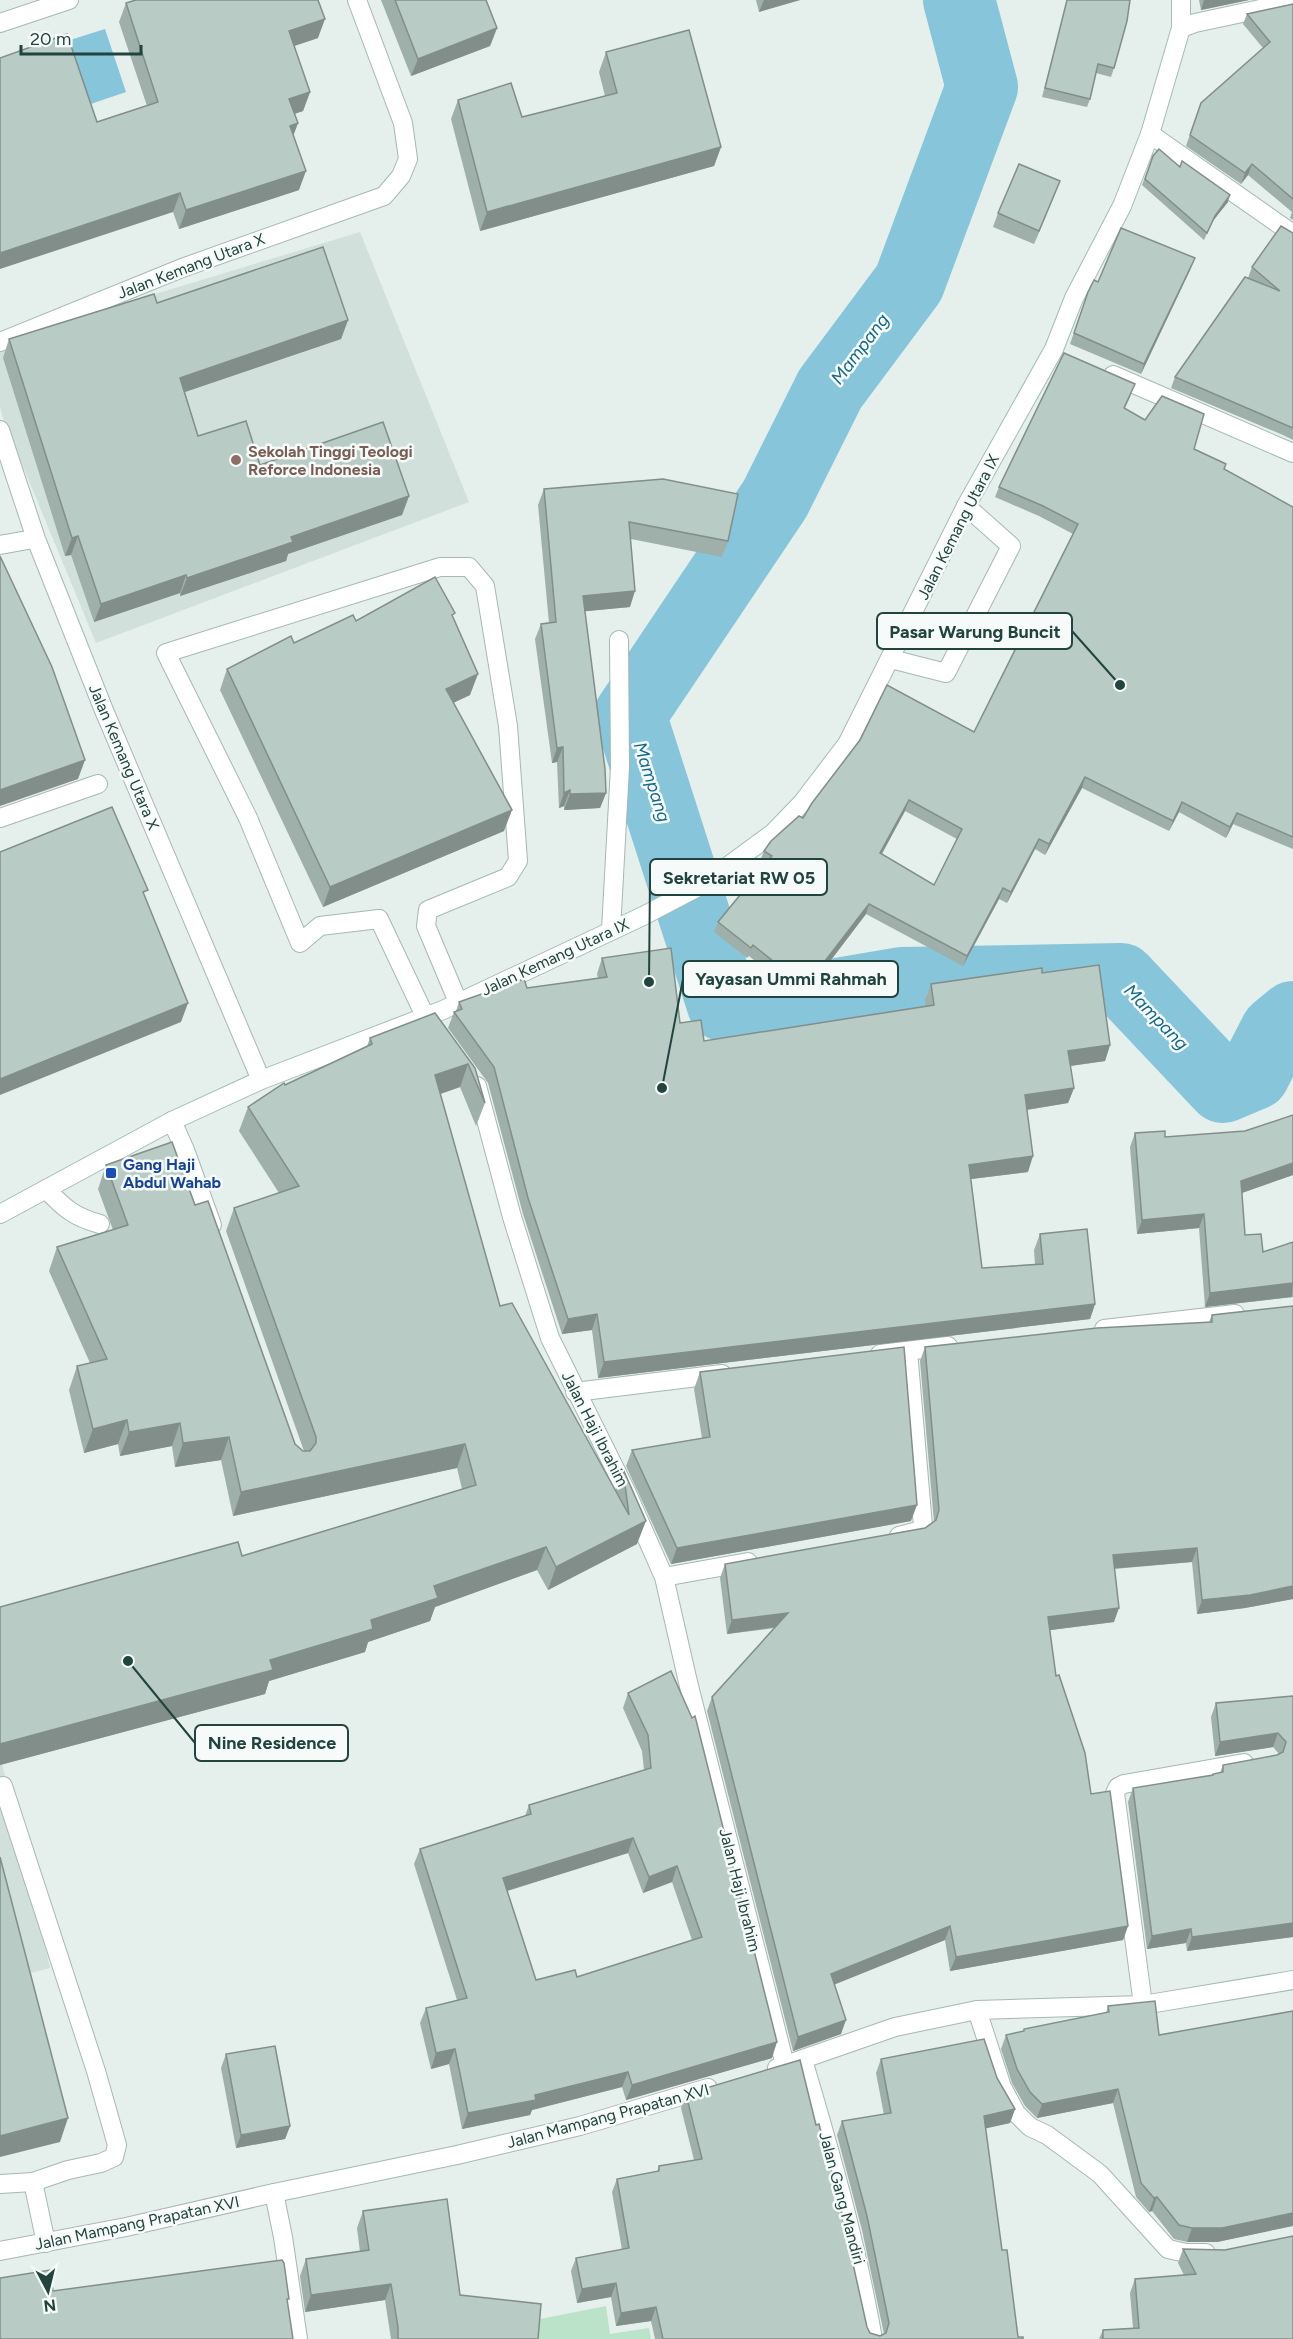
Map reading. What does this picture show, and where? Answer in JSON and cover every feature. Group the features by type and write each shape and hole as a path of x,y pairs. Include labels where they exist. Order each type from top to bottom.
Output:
{"street":[{"path":"0,23 69,0"},
{"name":"Jalan Kemang Utara X","path":"0,342 182,268 384,196 401,176 408,159 403,123 357,0"},
{"name":"Jalan Kemang Utara IX","path":"0,1214 172,1121 261,1080 458,1002 643,916 702,885 773,833 802,803 847,744 966,506 1059,352 1074,298 1122,206 1150,134 1181,28 1181,0"},
{"path":"1181,28 1293,2"},
{"path":"1150,134 1293,234"},
{"path":"1097,368 1293,453"},
{"name":"Jalan Kemang Utara X","path":"0,430 36,539 103,708 261,1080"},
{"path":"891,659 946,674 1011,546 966,506"},
{"path":"0,545 28,540"},
{"path":"438,1034 425,1016 379,919 320,926 300,943 248,818 166,653 440,567 469,567 484,586 508,726 518,861 508,877 428,910 426,926 458,1002"},
{"path":"611,930 620,767 619,640"},
{"path":"0,818 98,784"},
{"name":"Jalan Haji Ibrahim","path":"464,1069 477,1086 512,1217 550,1338 626,1491 664,1577 688,1682 785,2065"},
{"path":"172,1121 185,1150 218,1242"},
{"path":"46,1189 63,1207 80,1218 100,1224"},
{"path":"1083,1331 1258,1312"},
{"path":"860,1357 966,1344"},
{"path":"887,1538 911,1534 922,1526 908,1351"},
{"path":"575,1392 742,1371"},
{"path":"664,1577 770,1558"},
{"path":"1143,2005 1115,1793 1118,1787 1124,1784 1259,1760"},
{"path":"0,2184 33,2182 68,2170 101,2163 114,2157 117,2145 96,2071 3,1786"},
{"path":"762,2072 895,2027 977,2010 1143,2005 1293,1980"},
{"path":"977,2010 1002,2087 1016,2113 1030,2127 1047,2135 1100,2174 1168,2249 1186,2253 1228,2251"},
{"name":"Jalan Gang Mandiri","path":"803,2060 841,2188 862,2273 873,2339"},
{"name":"Jalan Mampang Prapatan XVI","path":"0,2251 126,2228 274,2193 457,2156 580,2126 729,2082"},
{"path":"33,2182 46,2243"},
{"path":"274,2193 298,2339"}],"shaded area":[{"name":"Sekolah Tinggi Teologi Reforce Indonesia","path":"360,232 469,502 96,643 3,418 0,407 0,341"},
{"path":"0,1755 50,1968 0,1981"}],"green space":[{"path":"606,2306 610,2334 649,2328 651,2339 533,2339 535,2320"}],"water":[{"path":"105,29 126,92 85,106 64,42"}],"building":[{"path":"136,0 318,0 325,19 289,31 310,92 289,99 298,123 290,126 306,171 186,210 180,193 0,253 0,58 67,34 97,122 158,102 126,3"},
{"path":"395,0 486,0 497,28 418,59"},
{"path":"1067,0 1130,0 1127,21 1114,68 1098,64 1090,99 1045,88"},
{"path":"1293,4 1293,199 1252,164 1245,173 1190,135 1201,103 1270,42 1247,14"},
{"path":"689,30 721,147 487,212 458,100 511,83 522,117 617,93 606,52"},
{"path":"1159,149 1180,167 1182,161 1230,195 1215,216 1207,233 1145,179 1153,156"},
{"path":"1019,164 1060,181 1039,231 998,213"},
{"path":"1281,226 1293,233 1293,428 1175,377 1245,277 1280,291 1252,267"},
{"path":"1121,228 1195,258 1144,364 1074,333 1088,292 1094,280 1098,282"},
{"path":"323,247 348,320 180,378 198,436 246,421 260,465 383,422 409,496 291,537 293,542 101,604 78,536 72,538 9,339 154,294 157,303"},
{"path":"1064,353 1135,384 1124,408 1145,420 1162,396 1204,414 1194,449 1226,464 1224,469 1293,507 1293,837 1237,813 1230,827 1182,802 1173,821 1085,777 1049,844 1039,839 1011,892 1003,888 967,956 869,904 805,987 753,945 751,948 718,922 772,856 764,851 771,841 799,816 803,818 860,740 887,685 974,732 1078,524 999,487","holes":["909,800 962,829 934,885 880,853"]},
{"path":"663,479 738,494 728,541 629,522 635,591 583,596 606,793 570,794 570,790 564,793 563,747 557,748 541,624 556,622 544,489"},
{"path":"0,556 52,667 85,760 0,790"},
{"path":"435,577 455,613 452,615 478,674 446,689 512,810 330,887 227,669 291,636 294,643 353,615 356,621"},
{"path":"112,807 148,890 143,892 188,1003 0,1079 0,852"},
{"path":"671,948 680,1023 701,1020 704,1041 934,1005 931,984 1042,968 1042,973 1099,965 1110,1045 1068,1051 1074,1088 1025,1095 1033,1156 969,1165 982,1268 1043,1264 1040,1234 1087,1229 1095,1304 604,1362 597,1314 568,1319 528,1198 494,1067 454,1012 462,1009 459,1002 524,979 527,988 607,977 602,958"},
{"path":"435,1013 475,1068 485,1103 468,1064 435,1075 500,1306 512,1303 629,1515 623,1469 646,1521 556,1567 546,1547 434,1586 438,1598 371,1620 373,1629 270,1660 273,1670 0,1744 0,1607 238,1542 242,1556 476,1485 465,1444 241,1492 229,1437 183,1443 180,1423 129,1432 127,1420 93,1429 77,1366 107,1359 57,1247 128,1225 106,1165 172,1142 195,1205 208,1201 295,1444 303,1451 310,1451 316,1443 316,1437 234,1208 299,1186 248,1107 284,1083 285,1085 372,1044 370,1038"},
{"path":"1293,1115 1293,1163 1241,1181 1245,1235 1261,1234 1263,1252 1293,1242 1293,1283 1210,1293 1204,1214 1142,1220 1135,1133 1165,1131 1165,1137 1245,1131"},
{"path":"1293,1306 1293,1586 1250,1595 1202,1600 1197,1548 1113,1555 1119,1608 1048,1617 1056,1676 1059,1675 1085,1753 1091,1794 1110,1791 1128,1926 956,1957 950,1926 831,1974 846,2020 798,2037 712,1697 788,1613 732,1620 725,1564 925,1528 936,1520 939,1510 925,1347 1097,1328 1212,1322 1212,1315"},
{"path":"904,1347 917,1505 677,1548 632,1450 710,1437 700,1372"},
{"path":"671,1671 692,1718 695,1716 777,2042 632,2085 628,2072 535,2095 536,2100 468,2113 455,2049 436,2053 426,2008 467,1998 420,1849 531,1814 529,1805 651,1768 648,1735 628,1693","holes":["633,1838 649,1877 677,1866 702,1937 577,1977 575,1970 536,1980 503,1878"]},
{"path":"1293,1696 1293,1923 1192,1937 1191,1929 1152,1936 1133,1788 1213,1775 1223,1772 1223,1765 1283,1752 1286,1742 1278,1733 1220,1742 1216,1703"},
{"path":"0,1857 68,2118 0,2136"},
{"path":"1155,2001 1159,2035 1293,2011 1293,2213 1222,2228 1192,2228 1179,2225 1157,2197 1154,2198 1141,2183 1118,2089 1042,2104 1030,2092 1017,2069 1006,2035 1024,2031 1024,2029 1109,2012 1108,2006"},
{"path":"984,2039 997,2078 1015,2109 984,2116 1002,2250 1007,2250 1018,2337 1023,2337 1023,2339 663,2339 656,2307 621,2313 616,2283 582,2289 576,2258 629,2248 617,2179 659,2171 659,2166 702,2159 686,2094 800,2060 816,2125 819,2124 836,2187 867,2327 870,2333 880,2336 886,2333 889,2323 867,2216 842,2121 891,2113 881,2059"},
{"path":"275,2046 290,2126 241,2135 226,2054"},
{"path":"447,2199 460,2295 541,2304 538,2339 398,2339 391,2284 311,2295 306,2259 369,2250 363,2211"},
{"path":"1293,2236 1293,2339 1103,2339 1103,2330 1139,2328 1135,2279 1196,2274 1183,2249 1225,2250"},
{"path":"282,2260 293,2339 0,2339 0,2278 50,2270 53,2291"}],"waterway":[{"name":"Mampang","path":"959,0 982,87 909,283 830,389 775,499 630,715 723,1005 814,998 902,983 1121,979 1223,1087 1254,1074 1276,1031 1293,1017"}],"place":[{"name":"Sekolah Tinggi Teologi Reforce Indonesia","path":"236,460"},
{"name":"Pasar Warung Buncit","path":"1120,685"},
{"name":"Sekretariat RW 05","path":"649,982"},
{"name":"Yayasan Ummi Rahmah","path":"662,1088"},
{"name":"Gang Haji Abdul Wahab","path":"111,1173"},
{"name":"Nine Residence","path":"128,1661"}]}
